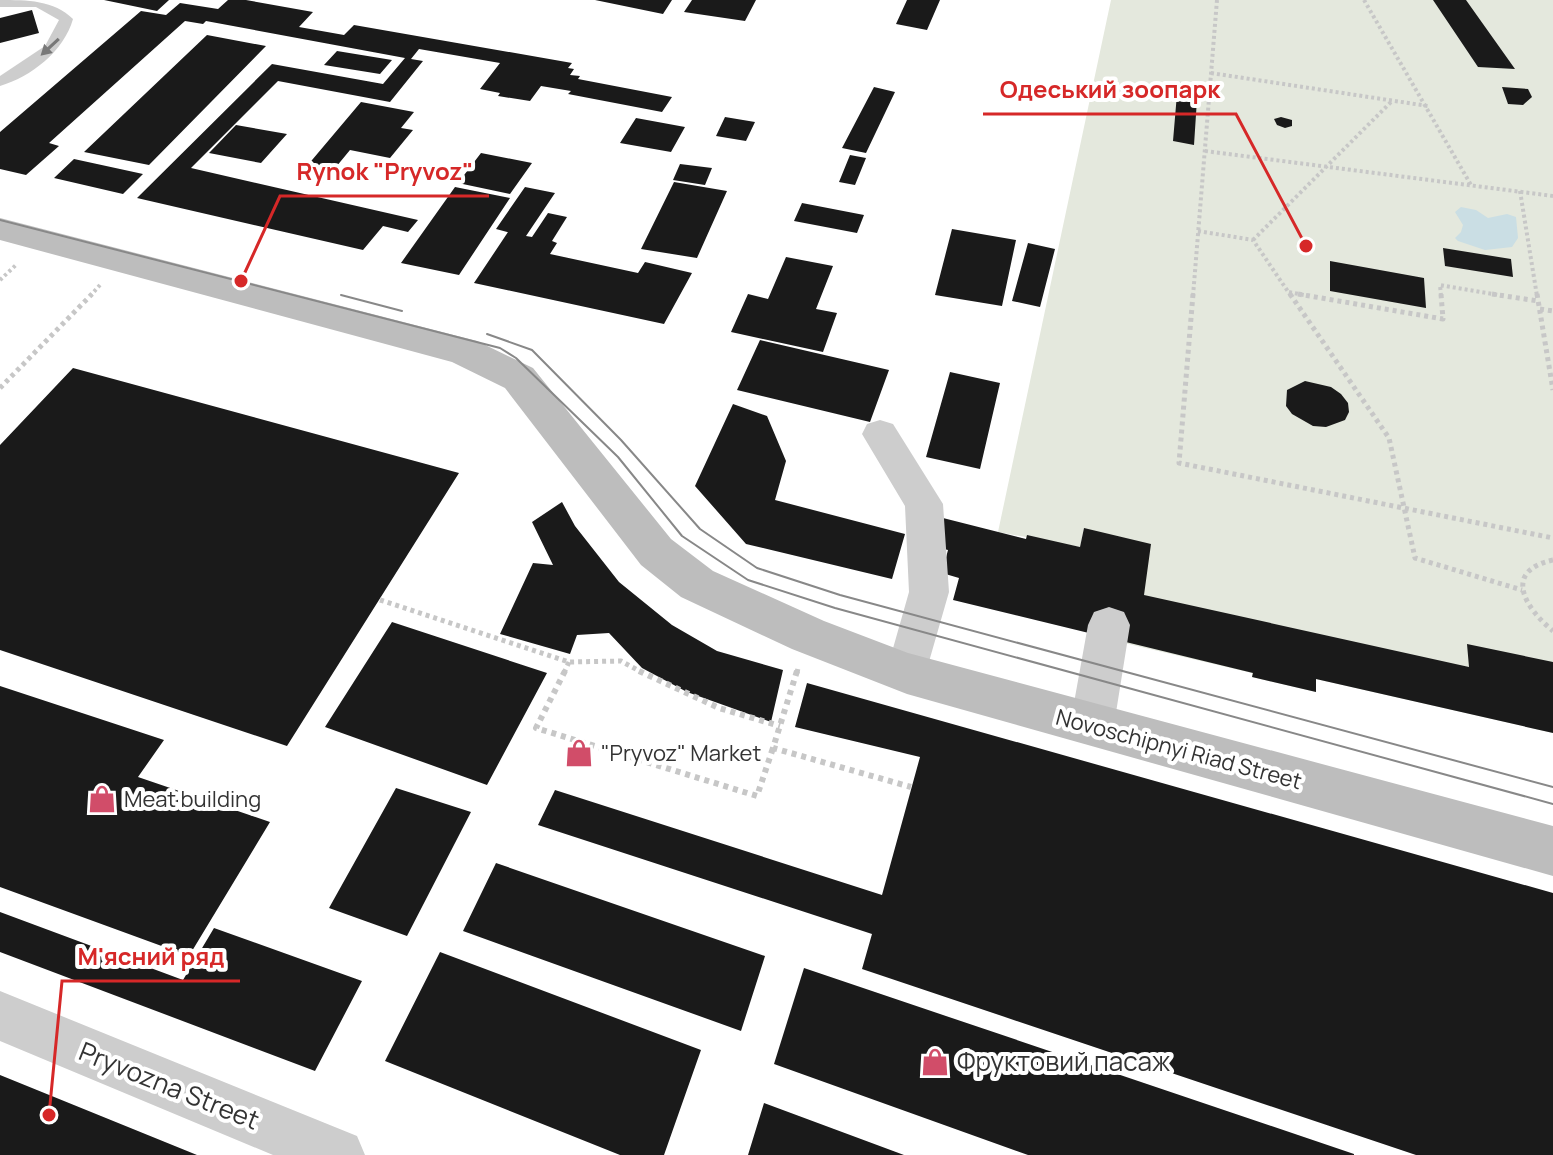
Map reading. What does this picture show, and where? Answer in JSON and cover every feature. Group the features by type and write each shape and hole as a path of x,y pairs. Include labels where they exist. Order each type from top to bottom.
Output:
{"street":[{"name":"Novoschipnyi Riad Street","path":"11,244 449,347 491,362 519,378 656,552 697,584 808,635 1094,715 1553,851"},
{"path":"880,434 924,504 929,592 910,664"},
{"path":"1094,715 1109,625"},
{"name":"Novoschipnyi Riad Street","path":"1094,715 1553,826"},
{"name":"Pryvozna Street","path":"0,1016 338,1155"}],"lane":[{"path":"0,3 44,4 59,10 66,19 64,32 51,48 0,82"}],"path":[{"path":"1217,0 1179,463 1553,538"},
{"path":"1364,0 1471,185"},
{"path":"1211,73 1428,106"},
{"path":"1253,240 1393,100"},
{"path":"1205,151 1553,196"},
{"path":"1520,191 1553,390"},
{"path":"1198,231 1253,240 1389,438 1415,558 1522,590"},
{"path":"0,280 11,244"},
{"path":"0,388 105,280"},
{"path":"1288,292 1443,319 1440,285 1538,301"},
{"path":"1540,309 1553,311"},
{"path":"1553,560 1535,565 1527,571 1522,590 1532,612 1553,631"},
{"path":"380,600 569,662 621,661 671,688 719,708 780,726"},
{"path":"569,662 536,728 757,796 808,635"},
{"path":"773,748 911,787"}],"shaded area":[{"path":"1111,0 1553,0 1553,733 1316,679 1316,692 1252,677 1252,673 1124,643 1084,528 1080,547 998,532"},
{"path":"1461,207 1476,210 1488,218 1507,214 1516,217 1518,238 1512,247 1485,250 1458,241 1455,238 1463,225 1455,212"}],"building":[{"path":"104,0 169,0 157,11"},
{"path":"228,0 246,0 313,12 299,27 344,35 354,25 572,63 568,68 574,69 570,75 580,76 578,79 672,97 662,112 541,86 530,101 498,96 500,93 480,89 500,63 419,49 411,59 423,61 390,102 278,81 191,168 418,220 408,232 383,226 363,250 137,198 272,64 383,84 405,58 206,21 203,24 185,21 49,143 59,146 26,175 0,169 0,132 141,11 166,15 180,3 218,9"},
{"path":"595,0 672,0 663,14"},
{"path":"692,0 756,0 745,21 684,12"},
{"path":"907,0 940,0 927,30 896,24"},
{"path":"1433,0 1466,0 1515,69 1478,67"},
{"path":"32,10 39,33 0,43 0,18"},
{"path":"207,35 266,46 149,165 84,152"},
{"path":"337,51 392,60 380,74 324,65"},
{"path":"1178,82 1198,84 1194,145 1173,141"},
{"path":"874,87 895,92 866,153 842,148"},
{"path":"1502,87 1528,89 1532,97 1523,105 1508,104"},
{"path":"361,102 414,112 401,128 413,130 390,158 350,150 322,184 296,179"},
{"path":"725,117 755,122 746,141 716,136"},
{"path":"636,118 685,127 671,152 620,143"},
{"path":"1274,119 1292,120 1292,126 1285,128 1277,125"},
{"path":"236,125 287,134 261,163 209,153"},
{"path":"481,153 532,163 510,194 458,183"},
{"path":"850,155 866,158 855,185 839,182"},
{"path":"74,159 143,174 123,194 54,178"},
{"path":"680,164 712,168 705,185 673,180"},
{"path":"674,182 727,191 697,258 641,249"},
{"path":"455,187 510,198 459,275 401,263"},
{"path":"525,187 555,193 526,236 532,237 548,213 567,217 552,241 557,243 550,254 638,273 645,262 692,273 664,324 474,283 508,232 496,229"},
{"path":"802,203 864,215 857,233 794,221"},
{"path":"952,229 1016,240 1002,306 935,295"},
{"path":"1028,243 1055,249 1040,307 1012,301"},
{"path":"1443,248 1511,259 1513,277 1445,266"},
{"path":"786,257 833,266 816,309 837,313 823,352 731,332 748,294 768,299"},
{"path":"1330,261 1424,278 1426,308 1330,291"},
{"path":"760,340 889,370 870,422 737,390"},
{"path":"73,368 459,473 287,746 0,650 0,445"},
{"path":"950,372 1000,383 980,469 926,457"},
{"path":"1305,381 1331,387 1341,394 1348,403 1349,412 1345,420 1326,427 1313,426 1292,414 1286,406 1287,390"},
{"path":"733,404 767,416 786,461 775,500 905,534 892,579 746,544 695,486"},
{"path":"562,502 575,526 619,582 672,625 717,651 783,670 771,722 687,692 642,668 609,633 577,635 570,654 500,634 533,563 553,565 532,522"},
{"path":"943,518 1026,539 1027,535 1080,547 1084,528 1151,544 1144,595 1469,667 1467,644 1553,662 1553,733 1316,679 1316,692 1252,677 1253,673 953,600 959,578 942,573 948,550 935,547"},
{"path":"392,622 547,673 487,785 325,727"},
{"path":"807,683 1553,893 1553,1155 1416,1155 862,969 872,934 538,825 555,790 882,895 920,757 795,727"},
{"name":"Meat building","path":"0,686 164,740 138,777 270,822 189,956 0,887"},
{"path":"396,788 471,812 407,936 329,908"},
{"path":"496,863 765,956 741,1031 463,931"},
{"path":"0,912 183,980 214,928 362,981 315,1071 0,952"},
{"path":"440,952 701,1050 664,1155 620,1155 385,1061"},
{"name":"Фруктовий пасаж","path":"804,968 1354,1155 1028,1155 774,1064"},
{"path":"0,1075 197,1155 0,1155"},
{"path":"764,1103 904,1155 748,1155"}],"tram line":[{"path":"0,220 500,348 516,358 618,457 682,536 748,580 835,608 1553,804"},
{"path":"341,295 402,311"},
{"path":"487,334 532,350 621,440 700,529 757,568 840,595 1553,787"}],"place":[{"name":"Одеський зоопарк","path":"1306,246"},
{"name":"Rynok \"Pryvoz\"","path":"241,281"},
{"name":"\"Pryvoz\" Market","path":"579,753"},
{"name":"Meat building","path":"102,799"},
{"name":"Фруктовий пасаж","path":"935,1062"},
{"name":"М'ясний ряд","path":"49,1115"}]}
